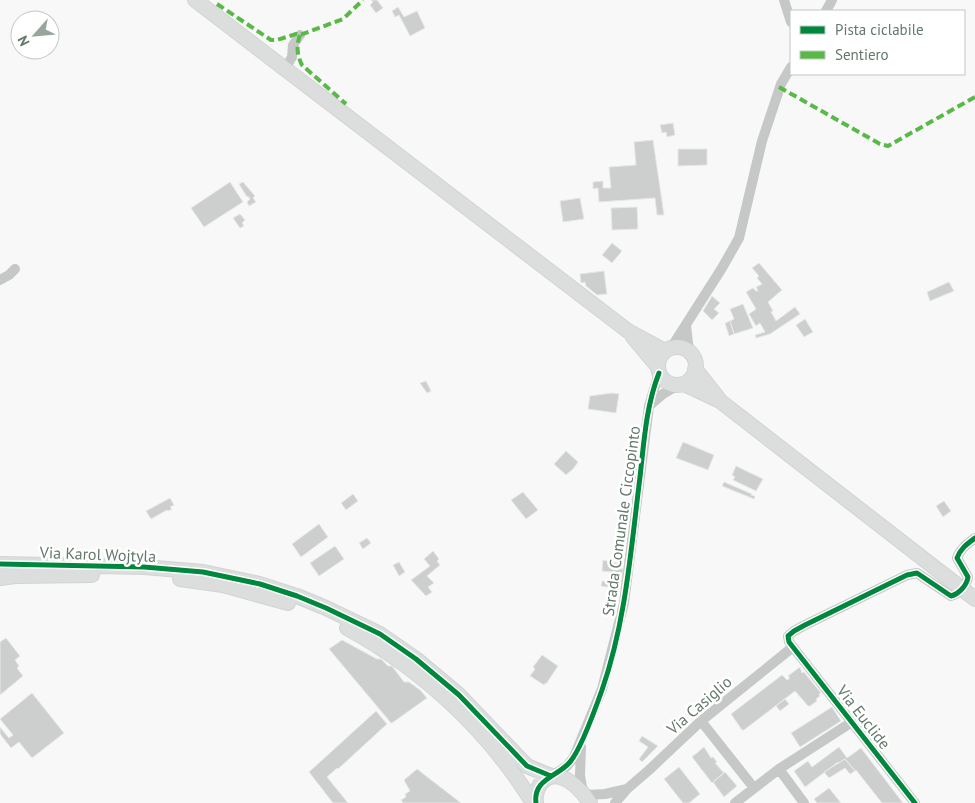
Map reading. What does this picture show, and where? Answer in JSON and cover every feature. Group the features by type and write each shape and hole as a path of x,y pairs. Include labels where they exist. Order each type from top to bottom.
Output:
{"street":[{"path":"784,0 790,19"},
{"path":"197,1 284,70 628,331 668,350 683,349 689,352 693,357 695,369 720,401 975,598"},
{"path":"284,70 292,57 293,44 300,36"},
{"path":"658,370 661,356 668,350 686,325 739,238 762,141 779,87 790,69"},
{"path":"0,280 15,269"},
{"path":"686,325 689,352"},
{"path":"628,331 666,382 681,384 720,401"},
{"path":"649,406 662,394 689,380 695,369"},
{"name":"Strada Comunale Ciccopinto","path":"552,776 570,762 602,690 624,603 649,406 658,370"},
{"path":"792,647 788,636 794,631 907,575 917,573 951,596 956,595 968,580 957,558 959,552 975,538"},
{"name":"Via Karol Wojtyla","path":"0,564 144,567 203,572 260,584 298,596 380,634 416,659 459,694 526,766 569,782 586,797"},
{"name":"Via Karol Wojtyla","path":"0,578 14,576 114,574 187,579 253,592 318,614 375,643 432,685 476,729 513,772 533,803"},
{"name":"Via Casiglio","path":"615,803 627,789 700,721 792,647"},
{"name":"Via Euclide","path":"792,647 915,803"},
{"path":"700,721 754,788"},
{"path":"734,803 779,769 852,722"},
{"name":"Strada Comunale Ciccopinto","path":"581,739 580,765 586,797"},
{"path":"779,769 804,803"},
{"path":"536,803 537,789 545,779 552,776"},
{"name":"Via Casiglio","path":"586,797 627,789"}],"building":[{"path":"371,0 377,0 383,8 376,13 370,5 373,2"},
{"path":"398,7 404,17 417,11 425,28 410,36 399,15 395,17 392,11"},
{"path":"673,123 675,135 667,137 666,132 662,133 660,125"},
{"path":"653,140 664,215 657,215 655,198 599,202 598,188 593,189 593,182 603,181 603,188 611,188 609,167 636,165 634,142"},
{"path":"678,149 707,149 707,165 678,166"},
{"path":"230,182 243,202 204,227 191,208"},
{"path":"243,182 255,196 253,198 256,202 249,206 247,202 250,199 239,184"},
{"path":"580,198 584,219 563,222 560,201"},
{"path":"637,207 638,229 612,230 611,208"},
{"path":"240,214 245,220 242,223 244,226 240,228 233,218"},
{"path":"612,243 622,251 612,263 602,255"},
{"path":"759,263 782,290 768,302 776,321 795,307 800,314 770,334 756,338 755,335 765,332 760,323 756,326 749,314 756,309 746,292 753,288 758,291 756,287 762,284 757,278 759,276 752,268"},
{"path":"604,271 607,294 597,295 586,286 585,282 581,283 580,274"},
{"path":"949,282 954,291 930,301 927,292"},
{"path":"712,296 720,303 714,309 719,313 712,320 703,311"},
{"path":"743,304 753,328 734,334 730,321 734,319 730,309"},
{"path":"805,319 813,332 804,337 796,325"},
{"path":"730,321 734,334 729,336 725,323"},
{"path":"426,381 431,391 427,393 420,383"},
{"path":"619,394 616,413 588,409 590,396"},
{"path":"683,442 714,455 708,470 676,458"},
{"path":"566,451 578,462 566,475 554,464"},
{"path":"736,466 763,479 756,491 733,480 735,477 732,475"},
{"path":"724,482 752,494 755,496 754,499 722,486"},
{"path":"523,492 538,510 526,519 511,500"},
{"path":"353,494 358,501 346,510 341,503"},
{"path":"170,498 174,505 170,507 172,509 151,519 146,511"},
{"path":"944,501 951,511 943,517 936,506"},
{"path":"319,524 328,537 301,557 292,544"},
{"path":"367,538 371,543 363,549 359,543"},
{"path":"335,546 344,559 319,576 310,563"},
{"path":"433,551 439,559 437,561 440,565 427,576 434,583 428,587 432,592 426,596 411,580 430,566 424,559"},
{"path":"603,560 621,564 620,568 623,569 620,589 601,586 602,581 610,582 611,572 602,571"},
{"path":"399,562 405,572 399,576 393,565"},
{"path":"6,638 20,656 15,660 19,666 17,668 23,676 0,695 0,642"},
{"path":"342,640 377,659 381,659 388,666 392,666 404,682 409,682 427,698 391,723 329,649"},
{"path":"542,655 558,666 544,685 530,676 535,669 533,667"},
{"path":"800,667 802,673 804,672 821,693 816,699 817,701 808,706 795,691 742,730 731,714 782,675 787,680 790,678 788,676"},
{"path":"32,693 64,733 32,758 19,742 11,748 0,734 0,727 9,738 13,735 0,719"},
{"path":"785,699 789,704 780,711 776,706"},
{"path":"832,707 841,721 800,747 791,733"},
{"path":"376,711 387,724 327,777 348,803 333,803 309,772"},
{"path":"642,736 658,746 642,762 639,759 648,747 639,741"},
{"path":"704,747 724,773 712,783 692,757"},
{"path":"839,747 847,758 861,748 903,803 882,803 845,759 838,762 805,787 794,771 808,761 812,767"},
{"path":"845,759 855,771 850,774 845,768 829,778 824,772"},
{"path":"679,767 700,794 689,803 683,803 664,779"},
{"path":"417,769 461,803 403,803 401,800 410,791 404,780"},
{"path":"725,772 737,786 724,797 713,782"},
{"path":"829,788 841,803 817,803 814,799"}],"marked path":[{"path":"217,4 271,40 277,40 296,34 300,35 343,19 363,0"},
{"path":"300,35 298,50 302,65 346,104"},
{"path":"779,87 880,144 888,146 975,97"}],"cycle path":[{"path":"536,803 536,795 542,783 565,767 574,756 588,728 610,664 627,584 646,424 651,398 659,373"},
{"path":"915,803 789,642 788,636 805,625 907,575 917,573 951,596 954,595 964,586 968,577 957,558 958,555 975,538"},
{"path":"0,564 144,567 203,572 260,584 297,596 380,634 416,659 459,695 527,766 551,776"}]}
